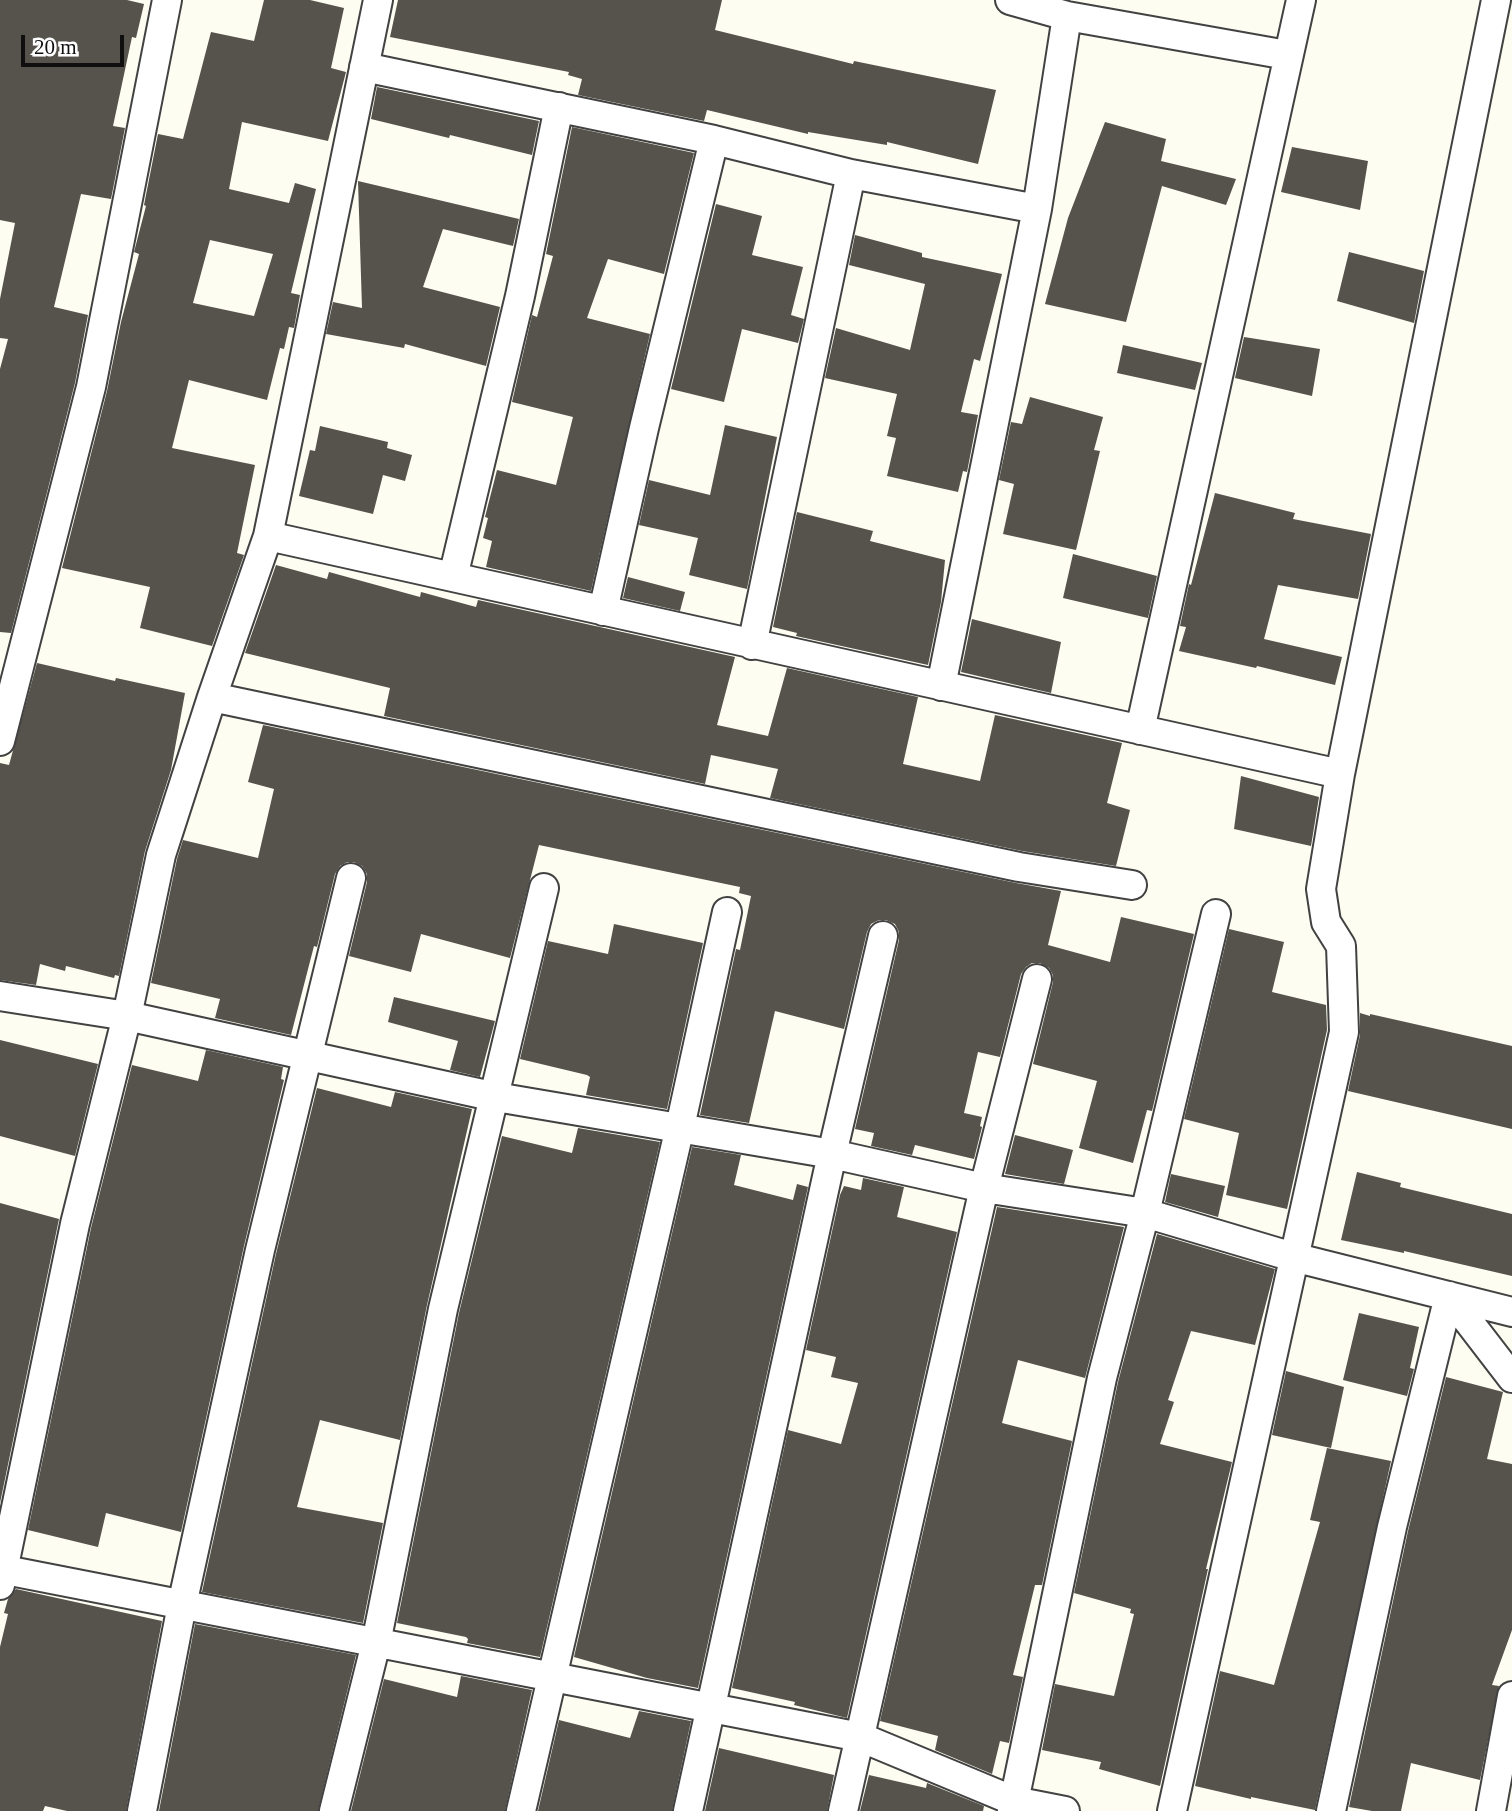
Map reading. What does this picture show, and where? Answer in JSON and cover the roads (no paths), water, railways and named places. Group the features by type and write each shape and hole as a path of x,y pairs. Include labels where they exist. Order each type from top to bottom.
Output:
{"street":[{"path":"0,741 91,387 167,0"},
{"path":"378,0 268,536 212,697 162,855 127,1016 75,1224 1,1575 182,1605 860,1737 1013,1806 1065,1811"},
{"path":"1010,0 1067,16 1287,55"},
{"path":"1140,730 1301,0"},
{"path":"1172,1811 1344,1032 1341,946 1326,922 1321,889 1340,774 1496,0"},
{"path":"941,687 1037,209 1067,16"},
{"path":"363,66 714,140 850,174 1037,209"},
{"path":"453,577 520,296 559,107"},
{"path":"603,611 714,140"},
{"path":"752,645 850,174"},
{"path":"268,536 1340,774"},
{"path":"212,697 1019,867 1132,885"},
{"path":"142,1811 182,1605 260,1250 351,878"},
{"path":"334,1811 376,1643 443,1309 544,888"},
{"path":"521,1811 680,1127 727,912"},
{"path":"1013,1806 1102,1378 1145,1213 1216,914"},
{"path":"688,1811 832,1154 883,936"},
{"path":"843,1811 984,1188 1037,979"},
{"path":"0,996 127,1016 496,1097 832,1154 984,1188 1145,1213 1293,1257 1512,1312"},
{"path":"1449,1296 1512,1378"},
{"path":"1331,1811 1392,1527 1449,1296"},
{"path":"1490,1811 1512,1696"}]}
